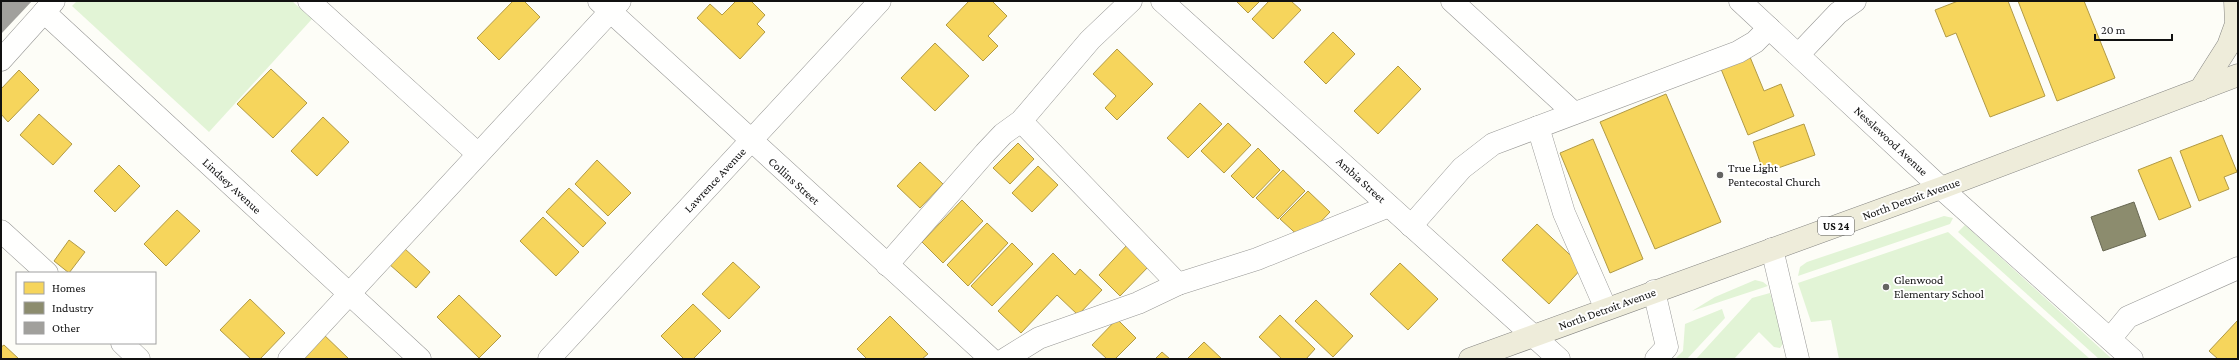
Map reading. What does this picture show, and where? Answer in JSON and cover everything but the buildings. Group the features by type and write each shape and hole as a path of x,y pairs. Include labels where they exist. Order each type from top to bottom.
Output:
{"main road":[{"path":"2200,90 2228,46 2236,24 2235,1"},
{"name":"North Detroit Avenue","path":"1470,359 1941,188 2238,77"}],"street":[{"path":"309,1 478,154"},
{"name":"Lawrence Avenue","path":"549,359 880,1"},
{"path":"886,264 985,153 1003,134 1020,121 1090,40 1131,1"},
{"name":"Ambia Street","path":"1162,1 1560,359"},
{"path":"1452,1 1574,113"},
{"name":"Nesslewood Avenue","path":"1740,1 1799,54 1941,188 2132,359"},
{"path":"1799,54 1838,13 1855,1"},
{"path":"289,359 478,154 610,4"},
{"name":"Collins Street","path":"610,4 751,142 991,359"},
{"path":"1,60 49,7"},
{"name":"Lindsey Avenue","path":"49,7 420,359"},
{"path":"1411,226 1462,168 1493,144 1738,52 1754,42 1769,28"},
{"path":"1020,121 1178,284"},
{"path":"1538,127 1564,213 1606,309"},
{"path":"1005,359 1039,338 1138,303 1178,284 1256,259 1389,206"},
{"path":"1,231 45,272"},
{"path":"1772,249 1791,354"},
{"path":"2110,339 2128,317 2238,268"},
{"path":"1654,291 1667,347 1656,359"},
{"path":"123,344 139,359"}],"green space":[{"path":"77,1 292,1 312,19 209,132 72,6"},
{"path":"1944,216 1953,218 1950,224 1798,276 1800,267 1807,262"},
{"path":"1965,225 2112,359 2099,359 1958,232"},
{"path":"1948,232 2090,359 1839,359 1831,320 1811,322 1798,283"},
{"path":"1755,280 1763,282 1768,286 1692,311 1715,297"},
{"path":"1770,293 1783,344 1780,348 1774,347 1759,332 1734,359 1696,359 1752,298"},
{"path":"1722,309 1725,318 1687,359 1675,359 1683,351 1685,324"}],"place":[{"name":"True Light Pentecostal Church","path":"1720,175"},
{"name":"Glenwood Elementary School","path":"1886,287"}]}
